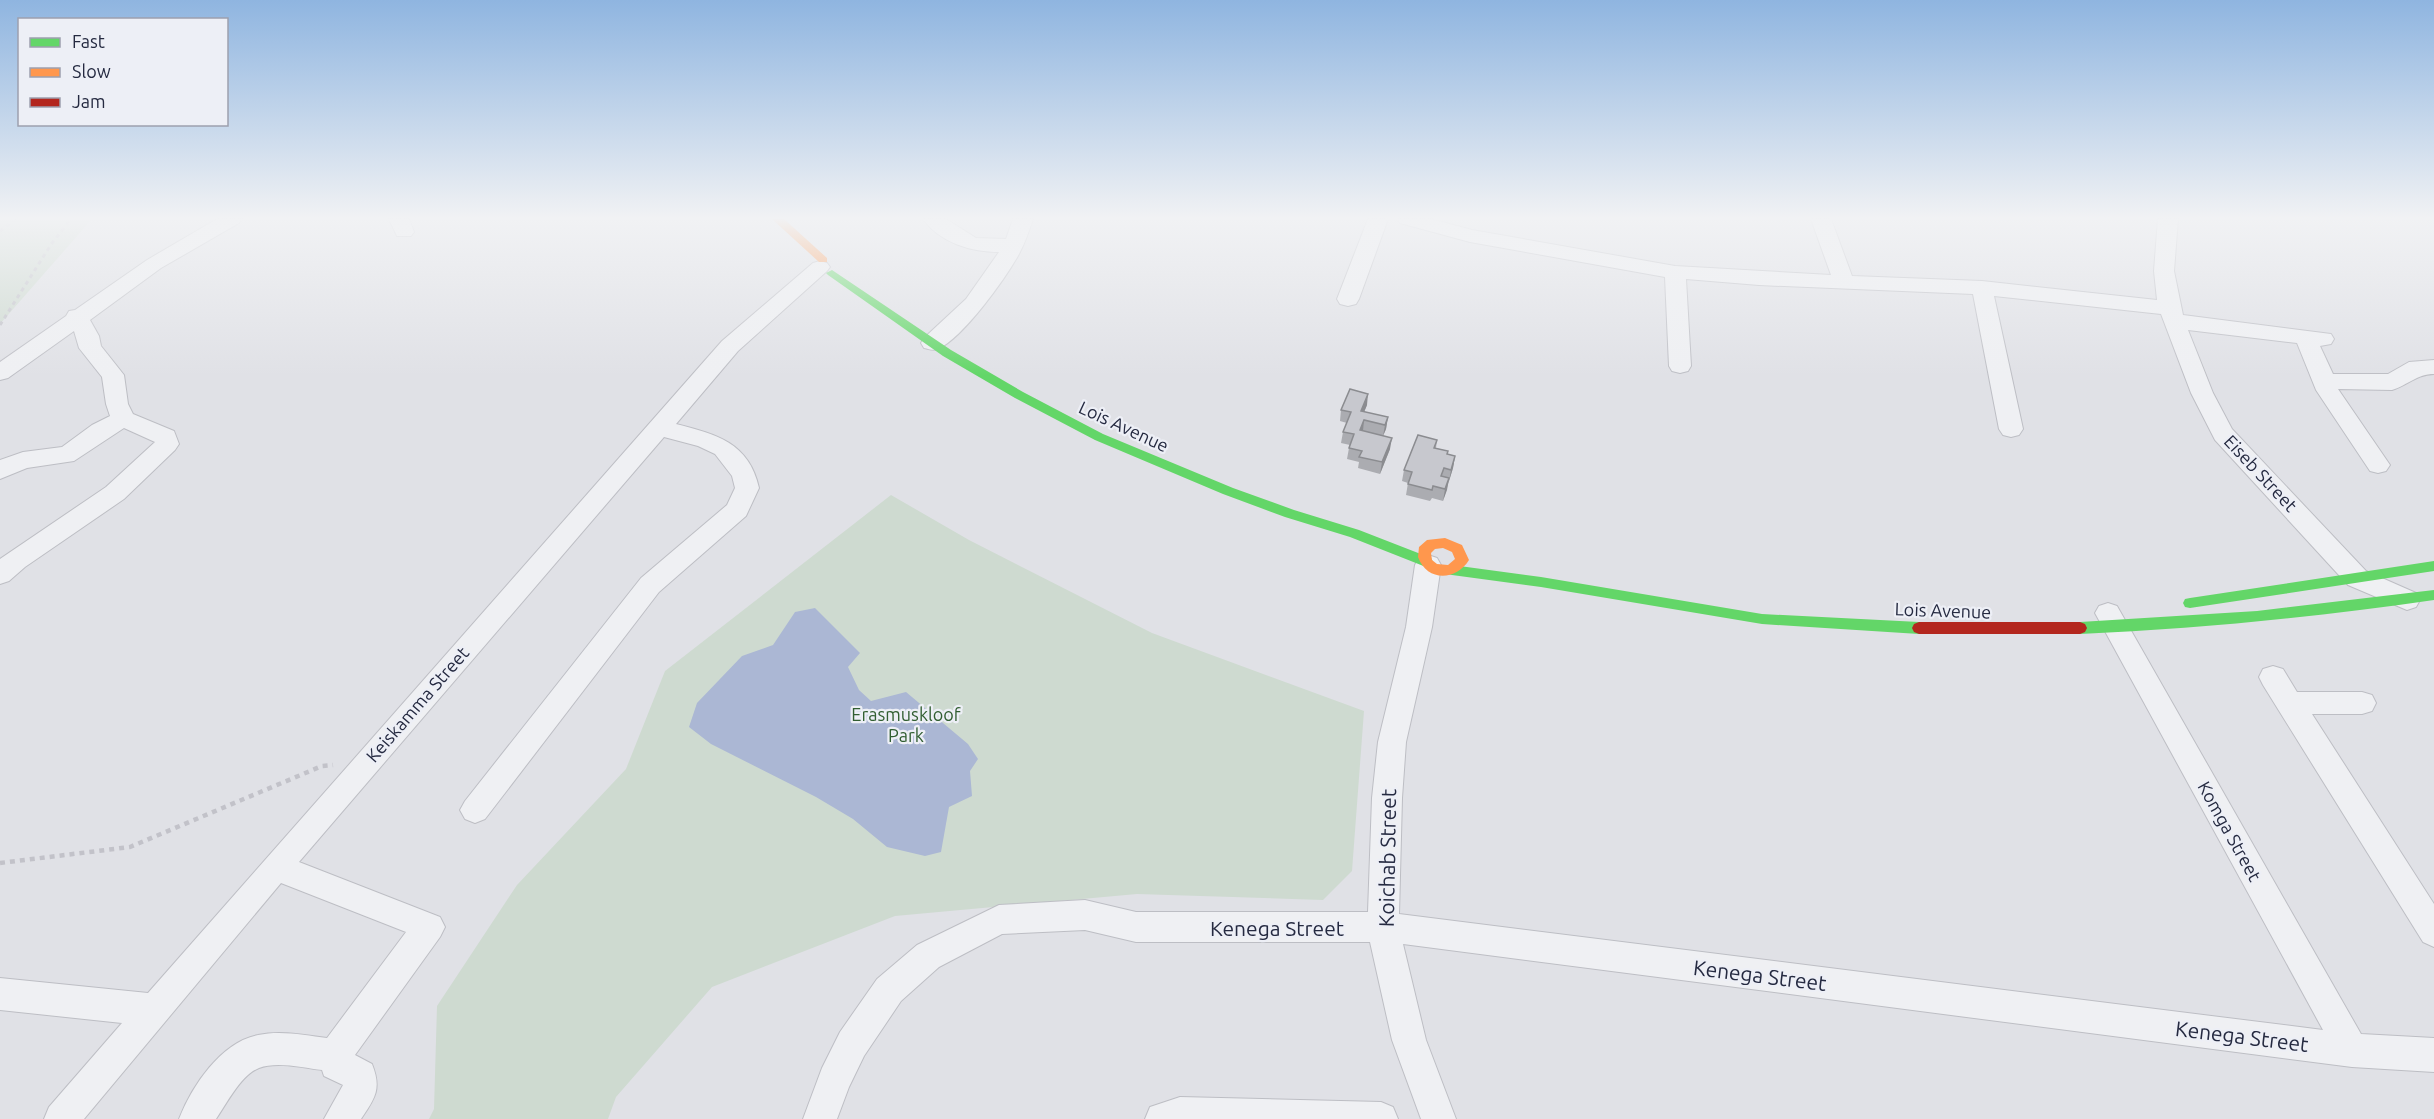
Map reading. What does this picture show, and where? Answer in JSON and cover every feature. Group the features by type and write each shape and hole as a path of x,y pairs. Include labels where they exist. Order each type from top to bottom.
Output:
{"street":[{"path":"0,373 142,271"},
{"name":"Keiskamma Street","path":"60,1119 370,758 730,346 783,299 799,292 824,271"},
{"name":"Lois Avenue","path":"841,271 937,334 1024,386 1146,446 1184,463 1251,487 1390,533"},
{"path":"937,334 972,304 995,271"},
{"path":"1348,299 1358,271"},
{"path":"1672,271 1759,279 1982,288 2314,338 2327,390 2378,465"},
{"path":"1840,271 1843,281"},
{"name":"Eiseb Street","path":"2164,271 2172,315 2202,393 2223,434 2357,578 2407,600"},
{"path":"1675,272 1680,366"},
{"path":"1982,288 2011,429"},
{"path":"0,574 115,493 167,444 166,437 161,434 123,419 117,404 113,375 90,348 88,336 77,316"},
{"name":"Lois Avenue","path":"937,334 1019,395 1099,437 1227,491 1290,514 1440,560 1515,578 1676,606 1805,623 2013,630 2111,616 2240,620 2434,595"},
{"path":"2325,381 2392,382 2417,367 2434,367"},
{"path":"0,470 23,460 66,455 75,451 99,431 123,419"},
{"path":"475,810 650,585 737,510 747,488 744,474 723,448 706,440 658,426"},
{"name":"Lois Avenue","path":"1411,538 1440,560 1474,553"},
{"name":"Koichab Street","path":"1439,1119 1409,1040 1383,927 1387,798 1392,742 1419,627 1440,560"},
{"path":"1521,565 1595,580 1742,602"},
{"path":"2174,604 2434,566"},
{"path":"2357,578 2360,606"},
{"name":"Lois Avenue","path":"1797,607 1875,611"},
{"name":"Lois Avenue","path":"1941,614 1986,614"},
{"name":"Komga Street","path":"2111,616 2352,1050"},
{"path":"2273,677 2434,932"},
{"path":"2290,703 2362,703"},
{"path":"276,867 429,927 335,1055 336,1064 360,1076 361,1088 341,1119"},
{"name":"Kenega Street","path":"820,1119 834,1080 852,1044 889,990 928,956 999,920 1085,915 1146,927 1383,927 2352,1050 2434,1055"},
{"path":"0,994 155,1009"},
{"path":"196,1119 232,1071 250,1054 266,1050 335,1055"},
{"path":"1162,1119 1180,1114 1382,1119"}],"path":[{"path":"0,325 34,271"},
{"path":"0,863 130,847 322,766 370,758"}],"green space":[{"path":"0,271 46,271 0,324"},
{"name":"Erasmuskloof Park","path":"891,495 969,540 1152,633 1364,711 1352,871 1323,900 1137,894 895,916 712,987 616,1097 608,1119 429,1119 434,1109 437,1006 517,885 626,769 665,671"}],"water":[{"path":"815,608 860,653 848,667 859,690 871,701 906,692 968,744 978,759 970,771 972,796 949,807 941,852 925,856 887,847 853,819 816,797 711,744 689,727 697,703 742,656 773,645 795,612"}],"building":[{"path":"1350,389 1368,394 1361,411 1388,417 1385,425 1364,420 1360,430 1392,438 1382,462 1359,457 1362,451 1349,448 1354,434 1343,432 1351,412 1341,410"},
{"path":"1418,435 1437,440 1434,448 1448,451 1447,454 1455,456 1451,470 1444,468 1441,476 1449,478 1445,489 1433,486 1432,490 1408,484 1412,472 1404,470"}],"traffic: fast":[{"path":"832,273 947,353 1019,395 1099,437 1228,491 1290,514 1354,533 1426,562"},
{"path":"2190,603 2434,566"},
{"path":"1452,570 1541,582 1762,619 1919,628"},
{"path":"2080,628 2257,617 2434,595"}],"traffic: slow":[{"path":"1445,543 1457,549 1462,560 1452,570 1432,568 1426,561 1424,551 1432,544 1445,543"}],"traffic: jam":[{"path":"1919,628 2080,628"}]}
